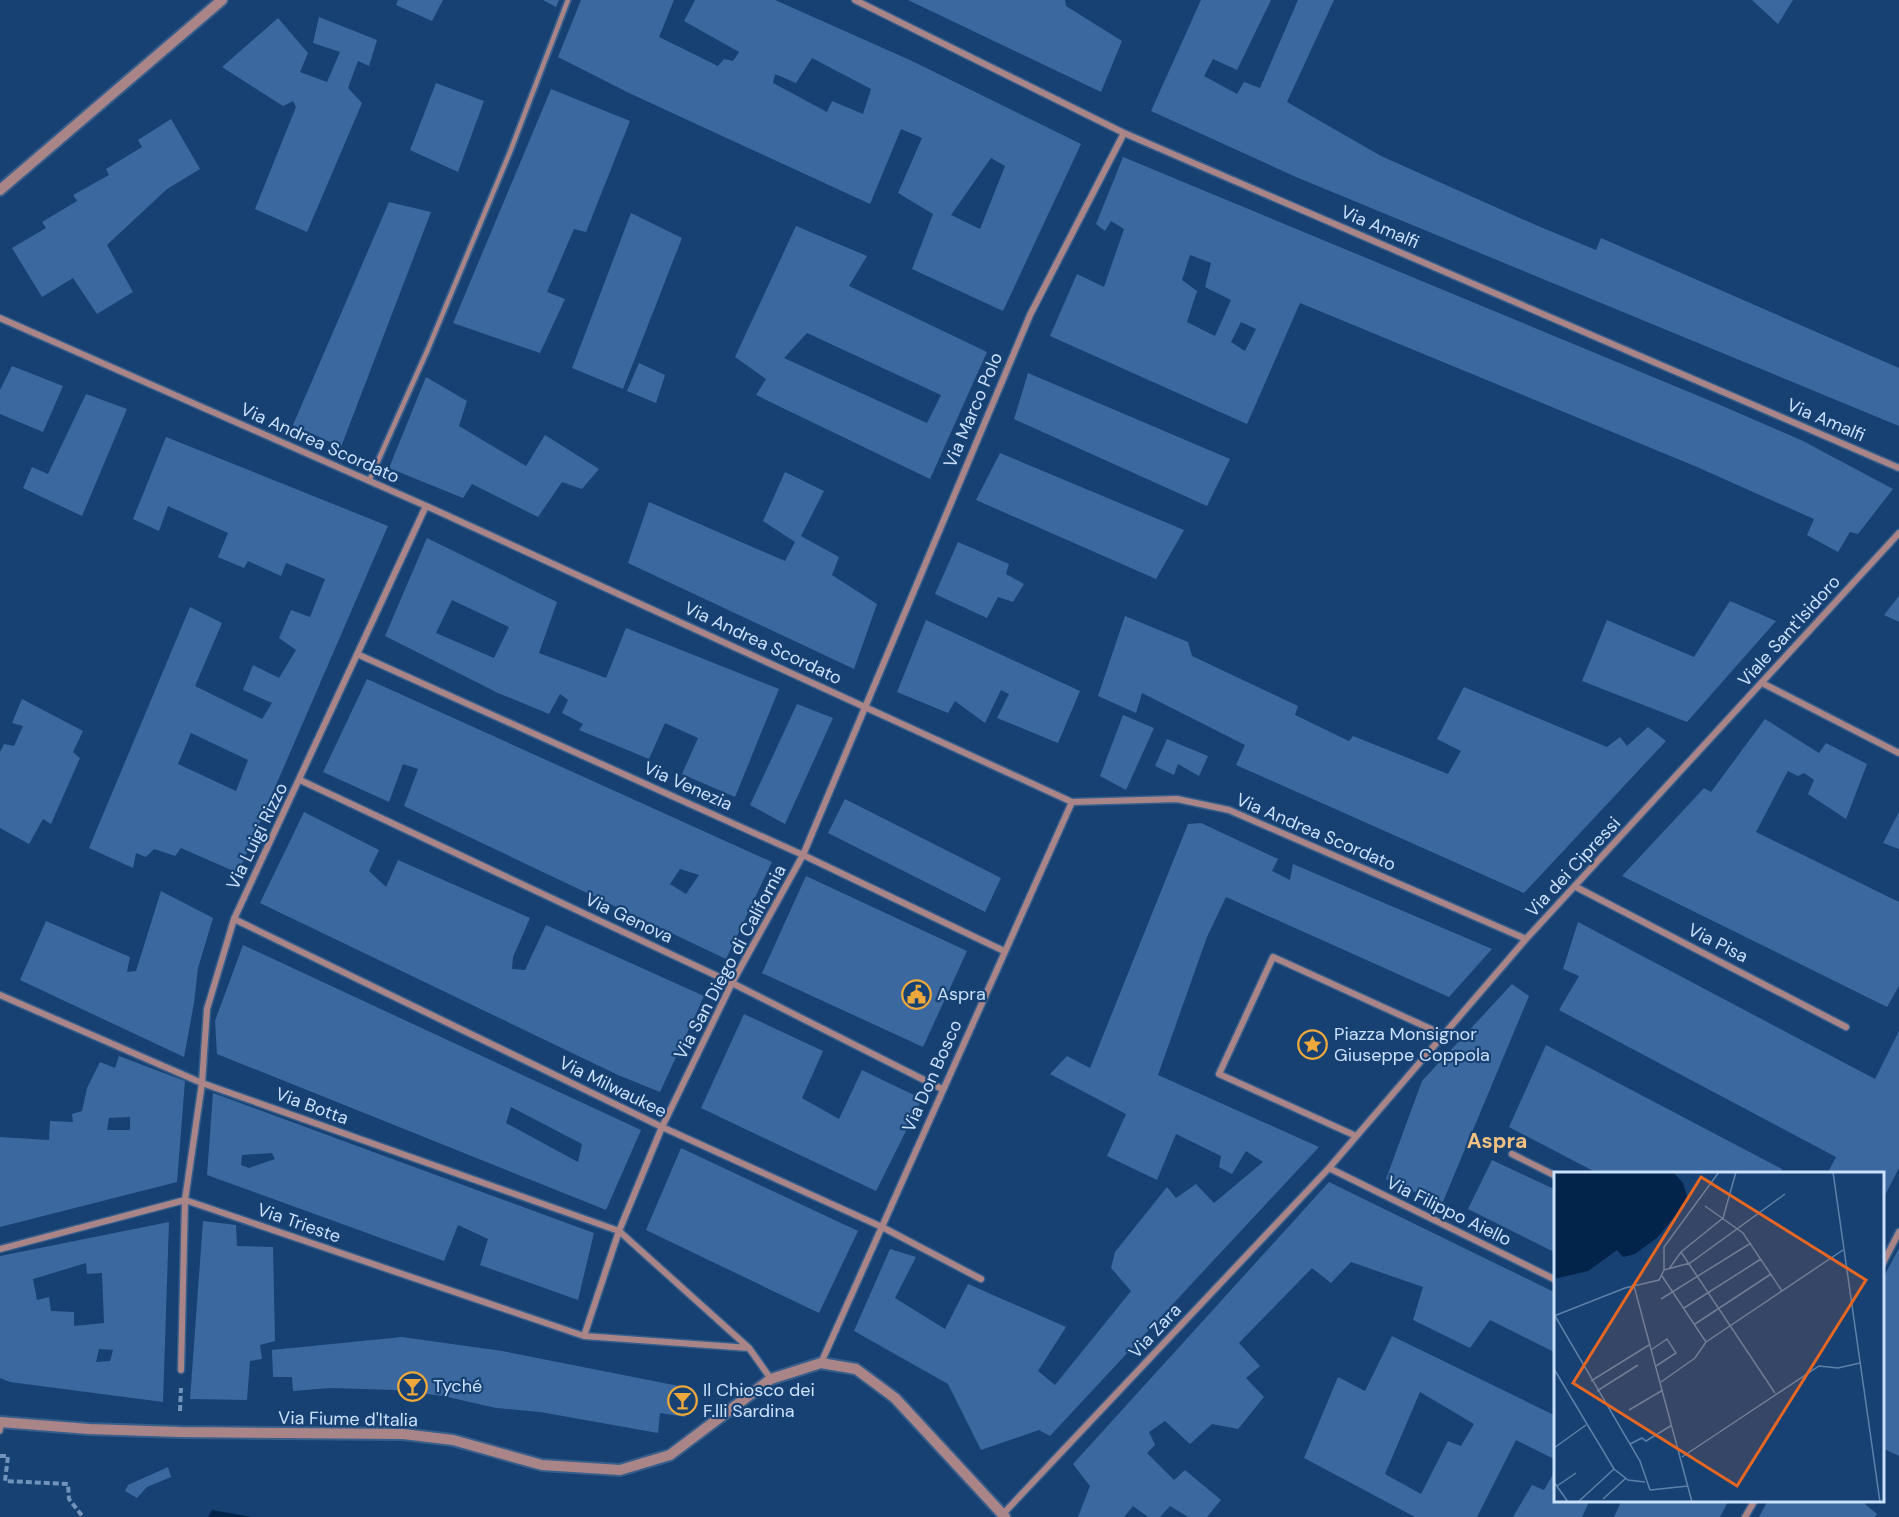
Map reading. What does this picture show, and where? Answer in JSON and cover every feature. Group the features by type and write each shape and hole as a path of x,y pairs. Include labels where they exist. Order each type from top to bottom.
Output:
{"street":[{"path":"0,190 222,0"},
{"name":"Via Amalfi","path":"855,0 1124,133 1899,468"},
{"name":"Via Marco Polo","path":"866,707 1030,315 1124,133"},
{"name":"Via Andrea Scordato","path":"0,318 426,506 1072,802 1177,799 1229,810 1526,939"},
{"name":"Via Luigi Rizzo","path":"181,1370 185,1200 202,1083 207,1009 234,919 426,506"},
{"name":"Viale Sant'Isidoro","path":"1701,750 1899,533"},
{"name":"Via Venezia","path":"357,654 803,855 1004,951"},
{"path":"1762,683 1899,753"},
{"name":"Via San Diego di California","path":"584,1336 619,1231 662,1127 732,983 803,855 866,707"},
{"name":"Via dei Cipressi","path":"1356,1137 1526,939 1701,750"},
{"name":"Via Genova","path":"300,780 732,983 942,1089"},
{"name":"Via Don Bosco","path":"821,1363 1072,802"},
{"name":"Via Pisa","path":"1576,887 1846,1027"},
{"name":"Via Milwaukee","path":"234,919 662,1127 882,1227 981,1279"},
{"path":"1356,1137 1220,1074 1273,957 1444,1035"},
{"name":"Via Botta","path":"0,995 202,1083 619,1231"},
{"name":"Via Zara","path":"1004,1516 1356,1137"},
{"path":"1512,1154 1554,1175"},
{"name":"Via Filippo Aiello","path":"1329,1168 1554,1279"},
{"path":"0,1249 185,1200"},
{"name":"Via Trieste","path":"185,1200 584,1336 749,1348"},
{"path":"619,1231 749,1348 771,1379"},
{"path":"1884,1261 1899,1232"},
{"path":"821,1363 856,1369 895,1398 1004,1516"},
{"name":"Via Fiume d'Italia","path":"1,1425 180,1432 403,1434 453,1440 542,1465 620,1470 670,1455 771,1379 821,1363"},
{"path":"1745,1517 1754,1502"}],"lane":[{"path":"369,481 433,338 510,152 568,0"}],"path":[{"path":"0,1455 8,1456 5,1481 68,1484 69,1499 83,1517"}],"water":[{"path":"212,1510 252,1517 208,1517"}],"building":[{"path":"398,0 443,0 432,21 396,5"},
{"path":"543,0 559,0 556,7"},
{"path":"581,0 674,0 659,37 718,66 724,59 733,61 739,52 684,21 695,0 775,0 912,61 1081,144 1003,311 912,269 933,214 898,193 922,138 901,129 870,204 629,93 558,57","holes":["812,58 871,89 863,114 832,101 827,112 773,83 775,74 796,83","991,158 1005,166 980,229 951,215"]},
{"path":"908,0 1065,0 1066,6 1122,41 1101,92"},
{"path":"1201,0 1271,0 1237,70 1213,59 1204,76 1237,94 1244,82 1260,88 1298,0 1334,0 1287,102 1381,156 1538,226 1596,250 1601,238 1899,368 1899,426 1296,177 1151,111"},
{"path":"1752,0 1793,0 1778,24"},
{"path":"319,17 377,40 369,66 358,61 348,88 362,103 307,232 255,209 296,107 293,101 283,106 222,67 278,18 308,53 300,72 327,82 340,52 313,43"},
{"path":"436,83 484,101 458,172 410,150"},
{"path":"551,89 630,121 586,232 574,229 547,292 565,299 540,353 453,323"},
{"path":"171,119 200,169 167,189 107,245 133,292 97,314 73,278 42,297 12,248 46,228 42,222 77,201 73,195 109,175 106,169 142,147 138,140"},
{"path":"1123,157 1718,404 1803,441 1893,489 1858,534 1850,532 1838,552 1807,535 1814,519 1697,467 1300,303 1247,424 1050,336 1077,274 1104,287 1124,229 1111,221 1105,231 1096,224","holes":["1190,255 1211,263 1205,287 1231,300 1215,336 1187,322 1197,291 1182,280","1241,322 1256,329 1245,351 1231,342"]},
{"path":"389,202 431,212 341,447 293,425"},
{"path":"631,213 682,238 623,389 572,368"},
{"path":"796,226 867,256 849,286 987,352 930,479 756,395 766,379 735,357","holes":["807,333 941,395 927,423 784,358"]},
{"path":"639,363 665,375 656,403 627,391"},
{"path":"12,366 63,386 43,432 0,414 0,390"},
{"path":"1028,373 1230,459 1207,506 1014,419"},
{"path":"426,377 467,401 459,426 526,466 545,435 599,469 582,489 562,482 538,517 472,484 463,498 389,468"},
{"path":"86,394 127,409 82,516 23,488 32,467 48,474"},
{"path":"166,437 388,526 238,873 181,848 175,856 154,849 146,857 136,853 133,868 89,848 190,607 222,623 195,686 262,719 272,703 243,690 253,665 279,678 296,650 279,638 291,610 310,617 325,579 286,563 281,576 248,561 244,568 218,557 228,533 168,506 159,531 133,519","holes":["191,733 248,760 236,791 178,764"]},
{"path":"1000,453 1184,530 1156,579 976,500"},
{"path":"785,472 824,491 801,536 839,557 832,575 877,604 854,669 628,563 649,502 785,561 795,542 763,521"},
{"path":"427,538 557,602 539,653 606,678 626,628 779,689 735,797 682,774 698,738 665,723 649,759 579,730 583,724 562,713 568,700 560,694 549,714 498,693 385,636","holes":["452,600 509,627 494,658 436,633"]},
{"path":"958,542 1009,564 1006,574 1024,584 1013,602 998,597 987,618 935,594"},
{"path":"1899,596 1899,622 1884,615"},
{"path":"1730,601 1776,621 1687,722 1582,681 1607,620 1694,657"},
{"path":"1125,616 1188,642 1192,656 1298,706 1295,715 1349,741 1353,736 1448,774 1461,751 1437,739 1464,687 1607,747 1620,737 1627,746 1648,727 1666,741 1524,893 1236,765 1245,745 1142,693 1136,713 1098,696"},
{"path":"926,620 1080,691 1058,743 997,718 1009,694 1001,690 985,723 955,701 948,713 897,692"},
{"path":"367,679 772,862 726,959 404,806 418,769 403,764 389,802 323,772","holes":["680,869 699,875 686,894 670,884"]},
{"path":"22,699 83,731 73,752 80,758 51,824 43,819 29,844 0,828 0,752 4,744 14,746 23,726 12,723"},
{"path":"797,704 833,718 785,824 750,805"},
{"path":"1123,715 1154,728 1126,790 1100,776"},
{"path":"1765,719 1819,753 1826,743 1867,764 1846,819 1808,794 1814,780 1804,773 1798,776 1788,771 1756,832 1899,902 1899,986 1887,1007 1622,876 1704,788 1711,792"},
{"path":"1167,739 1208,756 1199,776 1178,764 1174,775 1155,766"},
{"path":"845,799 1001,878 985,912 828,833"},
{"path":"304,812 379,850 369,871 386,887 398,860 530,918 513,957 512,969 525,970 546,925 704,996 660,1092 618,1075 260,903"},
{"path":"1899,812 1899,849 1883,843"},
{"path":"1201,823 1278,859 1272,871 1290,880 1293,864 1492,949 1449,997 1226,897 1207,937 1158,1075 1319,1147 1050,1436 1039,1430 981,1450 948,1384 854,1331 890,1249 916,1257 895,1298 945,1329 968,1284 1066,1327 1038,1371 1055,1385 1131,1291 1111,1268 1115,1252 1167,1187 1176,1198 1196,1184 1214,1203 1263,1162 1246,1151 1232,1174 1219,1167 1221,1156 1176,1134 1157,1180 1107,1156 1126,1114 1050,1074 1067,1056 1090,1068 1188,824"},
{"path":"806,876 967,951 923,1047 762,973"},
{"path":"161,891 213,918 198,968 184,1057 20,980 46,921 130,957 127,972 136,971"},
{"path":"1578,922 1875,1079 1899,1031 1899,1168 1884,1197 1884,1172 1828,1172 1836,1157 1559,1010 1579,976 1563,969"},
{"path":"243,945 641,1130 606,1210 217,1054 215,1021","holes":["511,1107 582,1144 578,1162 506,1123"]},
{"path":"1512,984 1529,996 1442,1204 1386,1179 1422,1081"},
{"path":"744,1014 823,1051 802,1098 839,1119 862,1070 922,1099 876,1191 701,1108"},
{"path":"1546,1045 1782,1169 1781,1172 1595,1172 1509,1127"},
{"path":"119,1056 185,1081 177,1182 0,1227 0,1137 49,1140 50,1121 73,1122 72,1114 82,1111 87,1088 100,1062 115,1068","holes":["130,1117 130,1130 107,1130 109,1118"]},
{"path":"213,1093 594,1233 578,1300 480,1265 488,1239 458,1225 444,1261 207,1175","holes":["272,1153 275,1159 249,1168 241,1165 242,1155"]},
{"path":"681,1148 858,1231 819,1313 646,1230"},
{"path":"1492,1160 1554,1189 1554,1252 1468,1209"},
{"path":"1329,1182 1554,1292 1554,1352 1490,1320 1470,1348 1413,1320 1423,1287 1351,1262 1331,1283 1312,1268 1239,1343 1260,1366 1246,1378 1264,1397 1238,1429 1212,1424 1190,1444 1165,1421 1149,1432 1155,1445 1147,1453 1174,1480 1185,1470 1221,1500 1207,1517 1188,1517 1170,1506 1160,1517 1148,1517 1133,1506 1124,1517 1078,1517 1090,1486 1073,1464"},
{"path":"203,1221 236,1225 237,1246 273,1247 275,1341 260,1345 262,1359 250,1361 247,1400 190,1399"},
{"path":"169,1222 163,1402 10,1382 0,1378 0,1256","holes":["86,1263 87,1274 102,1273 104,1323 74,1326 74,1312 51,1311 49,1297 37,1300 33,1279","99,1349 113,1350 110,1361 96,1362"]},
{"path":"1899,1248 1899,1456 1884,1449 1884,1276"},
{"path":"1392,1336 1554,1415 1554,1459 1516,1440 1477,1517 1415,1517 1304,1458 1338,1377 1365,1391","holes":["1420,1392 1474,1424 1461,1446 1448,1441 1421,1494 1385,1474"]},
{"path":"402,1337 502,1351 689,1388 685,1417 660,1413 658,1433 396,1390 330,1388 293,1391 292,1377 273,1377 272,1350"},
{"path":"168,1467 171,1477 147,1487 137,1498 125,1491 128,1485"},
{"path":"1554,1472 1554,1502 1589,1502 1582,1517 1513,1517 1532,1485 1544,1490"},
{"path":"1621,1502 1728,1502 1720,1517 1614,1517"},
{"path":"1767,1502 1866,1502 1865,1504 1877,1514 1875,1517 1759,1517"}],"place":[{"name":"Aspra","path":"916,994"},
{"name":"Piazza Monsignor Giuseppe Coppola","path":"1313,1044"},
{"name":"Tyché","path":"412,1386"},
{"name":"Il Chiosco dei F.lli Sardina","path":"682,1400"}],"district":[{"name":"Aspra","path":"1497,1141"}]}
